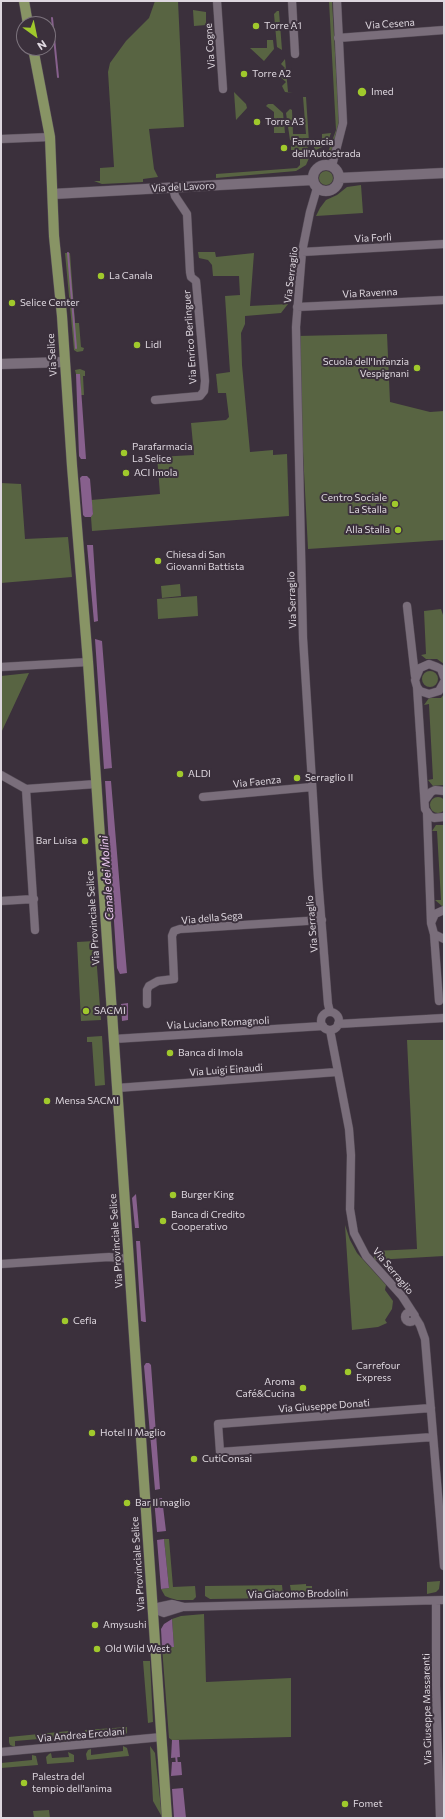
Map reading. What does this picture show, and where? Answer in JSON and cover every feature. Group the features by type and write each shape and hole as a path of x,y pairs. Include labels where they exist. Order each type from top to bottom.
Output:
{"main road":[{"path":"24,1 27,16"},
{"name":"Via Selice","path":"35,56 50,137 54,236 88,662"},
{"path":"315,184 317,168 324,165 332,166 337,171 339,178 444,173"},
{"name":"Via del Lavoro","path":"53,194 173,188 315,184 324,192 331,191 337,186 339,178"},
{"path":"1,364 64,362"},
{"name":"Via Provinciale Selice","path":"88,662 152,1597 158,1609 154,1622 167,1818"}],"street":[{"name":"Via Cogne","path":"217,1 223,89"},
{"path":"292,1 295,54"},
{"path":"332,166 343,123 336,1"},
{"name":"Via Cesena","path":"338,38 444,30"},
{"path":"1,139 50,137"},
{"name":"Via Serraglio","path":"315,184 302,252 297,307 304,638 312,787 328,1004 330,1012 337,1016 338,1024"},
{"name":"Via Enrico Berlinguer","path":"155,400 200,396 204,391 196,281 191,277 190,272 187,214 175,196 173,188"},
{"name":"Via Forlì","path":"302,252 444,244"},
{"name":"Via Ravenna","path":"297,307 444,300"},
{"path":"407,606 417,687 425,800 424,804 427,813 430,923 434,934 439,1001"},
{"path":"1,666 88,662"},
{"path":"415,676 420,668 428,664 441,670 444,677"},
{"path":"417,687 425,693 434,693 442,687 444,682"},
{"path":"1,775 26,789 96,784"},
{"name":"Via Faenza","path":"204,797 312,787"},
{"path":"26,789 35,930"},
{"path":"425,800 431,792 435,790 444,792"},
{"path":"427,813 434,818 444,817"},
{"path":"1,901 34,899"},
{"path":"430,923 435,914 444,910"},
{"name":"Via della Sega","path":"147,1004 147,990 149,986 158,981 174,979 172,936 174,932 180,929 322,920"},
{"path":"434,934 437,937 444,939"},
{"path":"330,1012 325,1014 322,1018 327,1028 335,1028 338,1024 444,1018"},
{"name":"Via Serraglio","path":"327,1028 349,1129 351,1156 350,1208 354,1233 366,1256 408,1304 412,1316 423,1335 431,1408"},
{"name":"Via Luciano Romagnoli","path":"114,1039 327,1028"},
{"name":"Via Luigi Einaudi","path":"117,1088 337,1072"},
{"path":"1,1264 109,1257 129,1259"},
{"path":"431,1408 444,1566"},
{"name":"Via Giuseppe Donati","path":"431,1408 218,1424 220,1452 433,1437"},
{"name":"Via Giacomo Brodolini","path":"158,1609 172,1604 184,1607 440,1600"},
{"name":"Via Giuseppe Massarenti","path":"440,1600 436,1686 440,1818"},
{"name":"Via Andrea Ercolani","path":"1,1752 162,1737"}],"green space":[{"path":"155,1 178,1 184,127 149,129 154,169 158,177 143,179 143,182 102,184 94,181 100,181 100,168 114,167 108,72 110,63 126,41 149,18"},
{"path":"329,1 332,1 339,122 330,156 327,155 336,130"},
{"path":"193,10 206,12 206,25 194,26"},
{"path":"279,11 282,50 277,47 274,14"},
{"path":"267,40 273,40 274,49 264,61 250,48 267,48"},
{"path":"285,59 288,92 293,93 285,92 282,86 286,82 278,75 285,68 281,64"},
{"path":"234,92 246,104 247,108 236,120"},
{"path":"303,97 306,97 309,142 296,142 290,140 286,113 290,109 292,110 293,134 306,134"},
{"path":"268,104 273,104 283,113 285,133 274,133 274,112 266,106"},
{"path":"331,133 324,146 314,151 314,141 322,140 322,134"},
{"path":"306,145 309,149 309,158 306,165 296,171 216,178 216,174 297,168 300,165 300,150 291,150 291,146"},
{"path":"326,171 331,173 333,178 331,183 326,185 321,183 319,178 321,173"},
{"path":"361,185 363,213 316,216 326,200 337,195 347,187"},
{"path":"198,252 215,252 216,257 254,253 250,306 288,304 281,313 245,316 245,324 241,333 242,365 250,452 273,450 273,455 287,454 289,516 92,531 91,517 93,513 91,500 160,494 157,457 194,455 191,423 226,420 229,417 226,393 218,393 216,374 230,372 225,296 240,295 239,276 213,276 212,265 208,260 199,258"},
{"path":"65,253 70,253 75,323 79,323 81,347 84,348 83,351 77,352 74,350"},
{"path":"387,334 390,402 430,412 444,411 444,540 308,549 297,336"},
{"path":"80,369 85,371 85,376 83,376 84,395 81,395 80,374 76,374 75,370"},
{"path":"1,483 21,484 25,539 68,537 72,577 1,583"},
{"path":"180,584 181,596 162,598 161,586"},
{"path":"197,596 198,616 158,619 157,599"},
{"path":"441,609 444,618 444,664 437,659 426,659 421,655 426,654 424,611"},
{"path":"430,671 436,673 438,679 436,685 430,687 424,685 422,679 424,673"},
{"path":"29,673 1,733 1,676"},
{"path":"444,694 444,785 433,786 428,780 433,779 429,704 424,705 429,698 441,698"},
{"path":"438,797 445,802 446,805 441,812 438,813 431,808 430,805 435,798"},
{"path":"436,825 444,825 444,906 435,900 441,900 437,831 432,831"},
{"path":"95,941 101,1020 81,1021 77,942"},
{"path":"102,1036 105,1085 95,1086 92,1042 87,1042 87,1037"},
{"path":"407,1040 444,1040 444,1256 374,1260 374,1251 417,1249"},
{"path":"345,1225 350,1240 357,1253 386,1285 385,1290 393,1301 392,1309 385,1320 387,1323 378,1327 352,1330"},
{"path":"164,1539 169,1539 173,1587 195,1586 196,1597 193,1600 177,1600 170,1598 165,1596 161,1589 169,1588"},
{"path":"440,1581 439,1589 436,1592 427,1594 427,1582"},
{"path":"306,1584 306,1586 312,1586 312,1596 292,1597 290,1585"},
{"path":"282,1585 283,1595 278,1598 210,1599 205,1596 205,1586"},
{"path":"204,1614 206,1682 291,1678 291,1737 172,1740 169,1738 162,1647 174,1647 172,1619 181,1616"},
{"path":"143,1661 150,1661 153,1722 148,1723"},
{"path":"127,1727 127,1733 123,1737 121,1732 92,1734 92,1740 86,1737 85,1730"},
{"path":"69,1731 69,1738 64,1743 63,1737 15,1741 15,1747 10,1745 9,1742 9,1737"},
{"path":"123,1746 127,1748 129,1756 87,1760 86,1754 88,1750 91,1749 91,1755 123,1751"},
{"path":"150,1746 155,1753 162,1817 153,1801"},
{"path":"68,1752 74,1755 74,1762 47,1764 46,1757 49,1754 51,1753 52,1758 69,1757"},
{"path":"32,1755 36,1756 38,1765 1,1768 1,1763 32,1760"},
{"path":"49,1810 50,1818 34,1818 33,1811"}],"shaded area":[{"path":"76,374 80,374 86,459 81,459 79,456"},
{"path":"82,476 87,476 90,479 93,514 91,517 85,517 83,515 80,478"},
{"path":"87,545 93,545 98,621 94,622"},
{"path":"95,639 102,641 112,768 104,769"},
{"path":"105,781 111,781 127,973 120,974 117,968"},
{"path":"128,1003 128,1020 122,1021 121,1004"},
{"path":"136,1194 139,1228 135,1228 132,1198"},
{"path":"136,1241 140,1241 146,1322 141,1321"},
{"path":"146,1363 151,1365 160,1489 155,1490 144,1366"},
{"path":"162,1498 166,1531 157,1532 154,1499"},
{"path":"164,1539 169,1588 161,1589 157,1540"},
{"path":"172,1619 174,1647 162,1647 161,1629 164,1624"},
{"path":"172,1740 179,1740 180,1757 171,1758"},
{"path":"172,1762 181,1762 182,1775 171,1776"},
{"path":"183,1788 186,1818 174,1818 172,1789"}],"waterway":[{"name":"Canale dei Molini","path":"56,56 58,77"},
{"name":"Canale dei Molini","path":"68,253 76,348"},
{"name":"Canale dei Molini","path":"176,1755 177,1765"}],"place":[{"name":"Torre A1","path":"256,26"},
{"name":"Torre A2","path":"244,74"},
{"name":"Imed","path":"362,92"},
{"name":"Torre A3","path":"257,122"},
{"name":"Farmacia dell'Autostrada","path":"284,148"},
{"name":"La Canala","path":"101,276"},
{"name":"Selice Center","path":"12,303"},
{"name":"Lidl","path":"137,345"},
{"name":"Scuola dell'Infanzia Vespignani","path":"417,368"},
{"name":"Parafarmacia La Selice","path":"124,453"},
{"name":"ACI Imola","path":"126,473"},
{"name":"Centro Sociale La Stalla","path":"395,504"},
{"name":"Alla Stalla","path":"398,530"},
{"name":"Chiesa di San Giovanni Battista","path":"158,561"},
{"name":"ALDI","path":"180,774"},
{"name":"Serraglio II","path":"297,778"},
{"name":"Bar Luisa","path":"85,841"},
{"name":"SACMI","path":"86,1011"},
{"name":"Banca di Imola","path":"170,1053"},
{"name":"Mensa SACMI","path":"47,1101"},
{"name":"Burger King","path":"173,1195"},
{"name":"Banca di Credito Cooperativo","path":"163,1221"},
{"name":"Cefla","path":"65,1321"},
{"name":"Carrefour Express","path":"348,1372"},
{"name":"Aroma Café&Cucina","path":"303,1388"},
{"name":"Hotel Il Maglio","path":"92,1433"},
{"name":"CutiConsai","path":"194,1459"},
{"name":"Bar Il maglio","path":"127,1503"},
{"name":"Amysushi","path":"95,1625"},
{"name":"Old Wild West","path":"97,1649"},
{"name":"Palestra del tempio dell'anima","path":"24,1783"},
{"name":"Fomet","path":"345,1804"}]}
